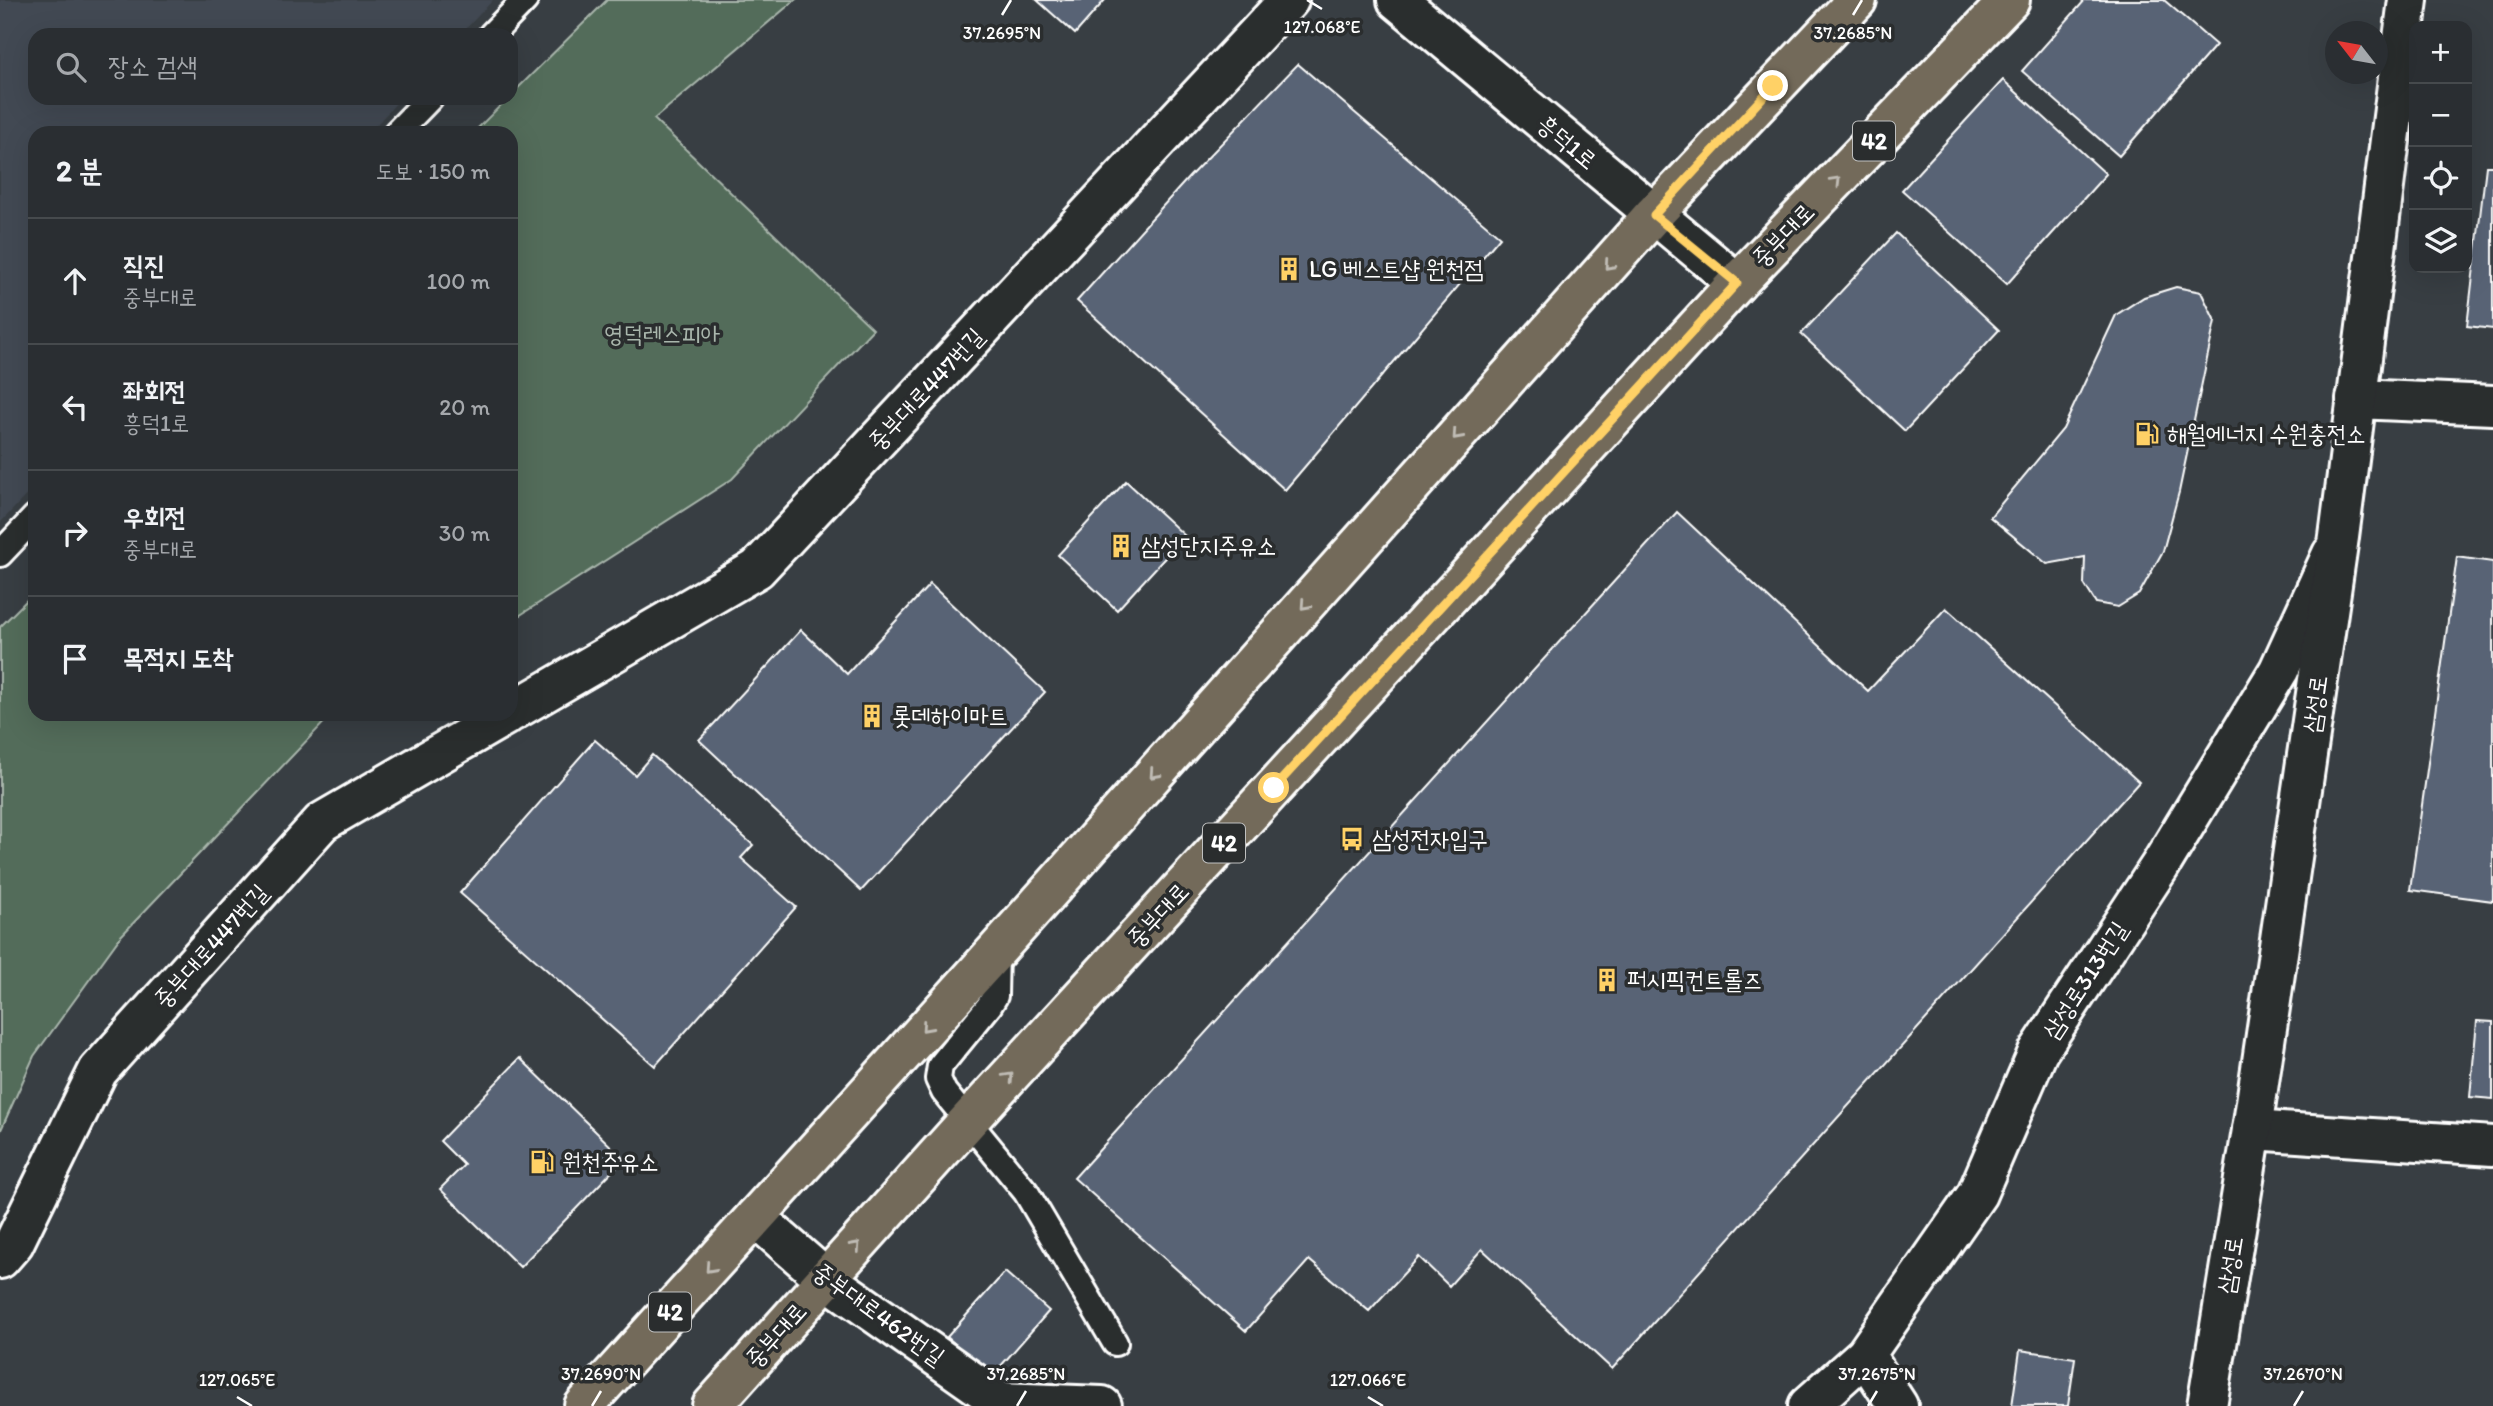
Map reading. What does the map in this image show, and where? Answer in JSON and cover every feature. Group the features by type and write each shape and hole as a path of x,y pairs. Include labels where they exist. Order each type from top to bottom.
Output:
{"main road":[{"name":"42","path":"584,1406 996,951 1654,215 1857,0"},
{"name":"중부대로","path":"712,1406 967,1122 1737,283 2010,0"}],"street":[{"name":"중부대로447번길","path":"518,708 757,569 1289,0"},
{"name":"흥덕1로","path":"1397,0 1737,283"},
{"name":"삼성로","path":"2207,1406 2252,1129 2339,537 2407,0"},
{"path":"2356,399 2493,405"},
{"name":"삼성로313번길","path":"1808,1406 1865,1355 1977,1194 2038,1052 2160,866 2279,670 2339,537"},
{"name":"중부대로447번길","path":"0,1259 14,1243 99,1071 322,822 496,721"},
{"path":"2252,1129 2493,1146"},
{"name":"중부대로462번길","path":"755,1217 826,1279 1005,1404"},
{"path":"1865,1355 1898,1406"},
{"path":"1005,1404 1102,1406"}],"lane":[{"path":"498,28 525,0"},
{"path":"403,126 423,105"},
{"path":"0,554 28,524"},
{"path":"996,951 995,996 940,1066 938,1079 944,1092 967,1122 1027,1192 1115,1343"}],"shaded area":[{"path":"0,0 493,0 467,28 28,28 28,105 395,105 375,126 28,126 28,493 0,523"}],"green space":[{"name":"영덕레스피아","path":"607,0 795,0 654,119 873,329 732,479 518,617 518,126 480,126 501,105 518,105 518,88"},
{"path":"28,599 28,721 325,721 121,936 34,1056 0,1132 0,627"}],"building":[{"path":"1037,0 1105,0 1075,34"},
{"path":"2085,0 2164,0 2216,45 2119,156 2022,71"},
{"name":"LG 베스트샵 원천점","path":"1298,64 1500,237 1285,490 1077,301 1190,176"},
{"path":"2003,80 2106,174 2007,284 1902,190"},
{"path":"2486,166 2493,166 2493,329 2467,326"},
{"path":"1896,233 1999,330 1905,431 1801,334"},
{"path":"2176,287 2201,292 2215,321 2179,492 2163,551 2139,594 2118,607 2096,603 2084,584 2085,557 2047,564 1990,517 2063,429 2116,315 2144,297"},
{"name":"삼성단지주유소","path":"1126,481 1185,536 1117,610 1058,555"},
{"name":"퍼시픽컨트롤즈","path":"1677,512 1868,691 1946,608 2139,782 1612,1369 1482,1249 1449,1286 1419,1257 1369,1311 1309,1260 1246,1331 1074,1178"},
{"path":"2457,557 2493,562 2493,901 2410,890"},
{"name":"롯데하이마트","path":"930,584 1045,692 861,891 699,740 801,630 847,674"},
{"path":"595,740 635,775 652,755 753,845 741,858 796,907 655,1066 460,893"},
{"path":"2477,1021 2493,1022 2493,1099 2470,1097"},
{"name":"원천주유소","path":"520,1058 624,1159 520,1267 440,1189 464,1165 440,1141"},
{"path":"1005,1272 1049,1311 992,1376 947,1337"},
{"path":"2020,1350 2075,1358 2068,1406 2012,1406"}],"place":[{"name":"LG 베스트샵 원천점","path":"1289,269"},
{"name":"해월에너지 수원충전소","path":"2147,434"},
{"name":"삼성단지주유소","path":"1121,546"},
{"name":"롯데하이마트","path":"872,716"},
{"name":"삼성전자입구","path":"1352,839"},
{"name":"퍼시픽컨트롤즈","path":"1607,980"},
{"name":"원천주유소","path":"542,1162"}],"route":[{"path":"1274,788 1737,283 1654,215 1773,86"}]}
